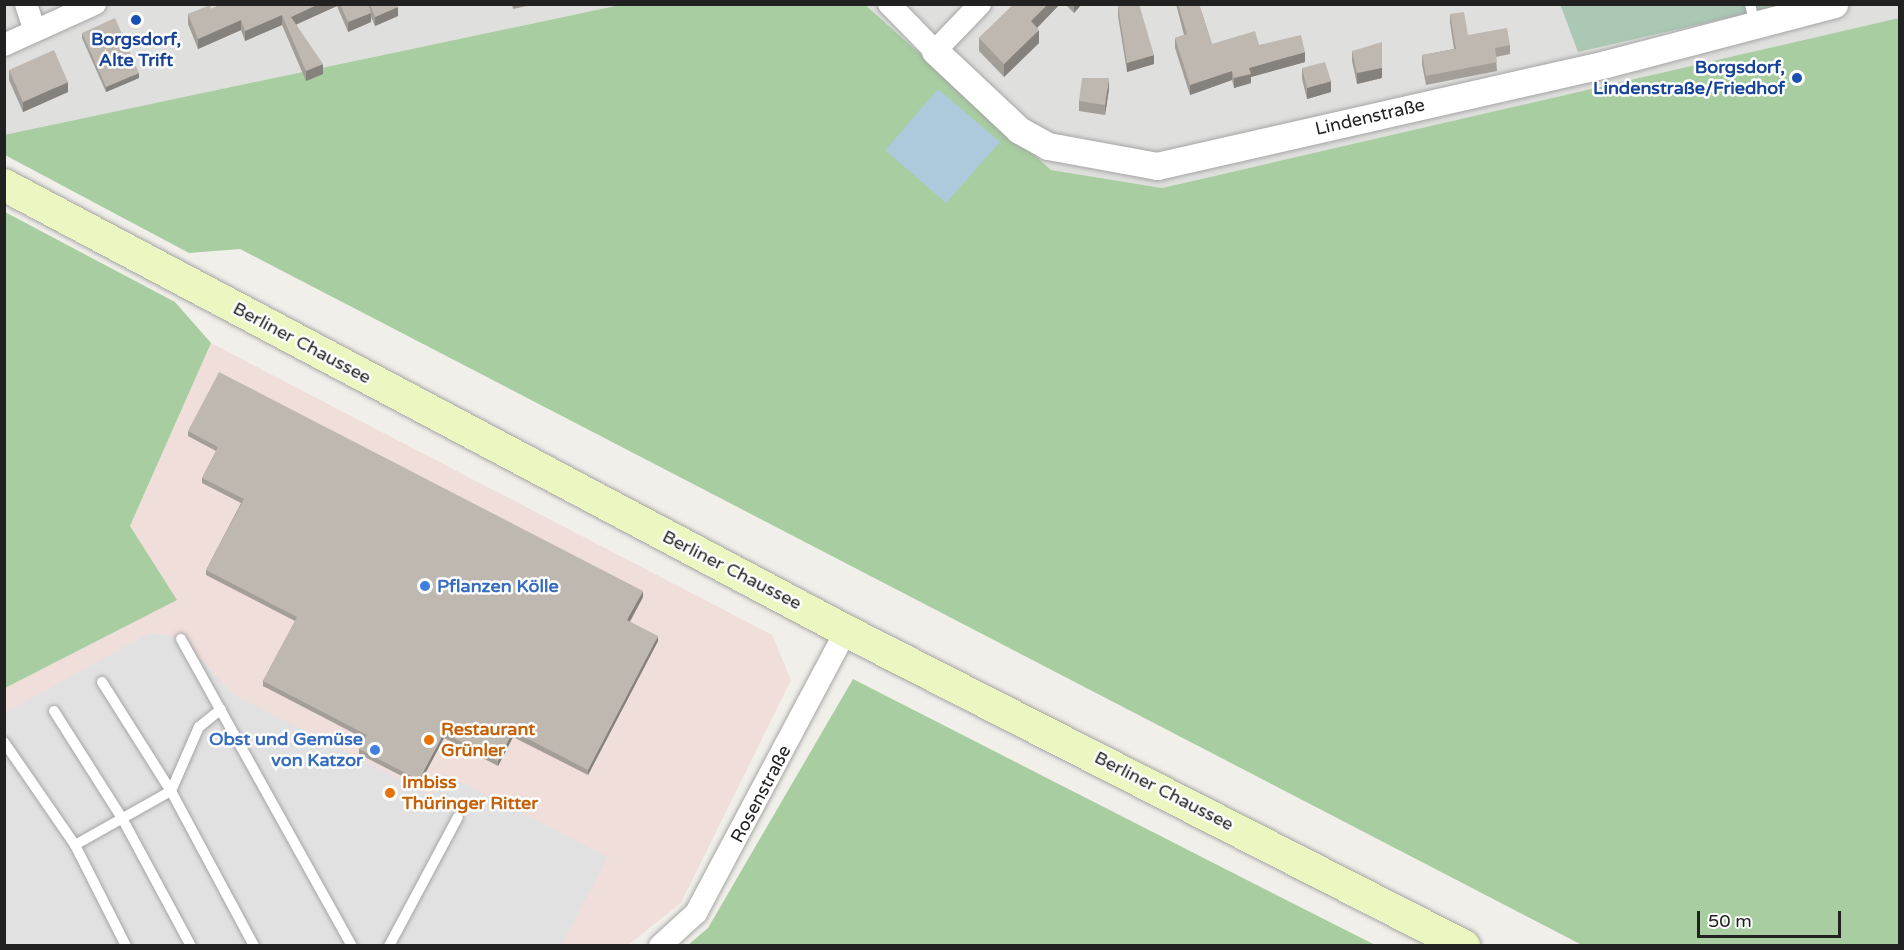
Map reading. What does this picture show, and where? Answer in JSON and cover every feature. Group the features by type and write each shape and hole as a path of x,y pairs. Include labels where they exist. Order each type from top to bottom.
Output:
{"main road":[{"name":"Berliner Chaussee","path":"4,185 846,631 1464,945"}],"street":[{"path":"26,4 35,31"},
{"path":"4,45 95,4"},
{"path":"889,4 935,51 980,4"},
{"name":"Lindenstraße","path":"935,51 1019,130 1048,146 1157,166 1752,15 1834,4"},
{"name":"Rosenstraße","path":"660,945 701,904 846,631"}],"lane":[{"path":"181,639 352,945"},
{"path":"102,682 171,791 254,945"},
{"path":"75,845 171,791 199,727 220,709"},
{"path":"54,711 122,818 190,945"},
{"path":"4,742 75,845 126,945"},
{"path":"389,945 458,817"}],"shaded area":[{"path":"1899,4 1900,18 1162,188 1051,170 864,5"},
{"path":"4,5 620,5 5,135"},
{"path":"211,343 772,635 791,680 681,903 628,945 5,946 5,688 176,600 130,526"},
{"path":"150,633 180,637 234,695 431,795 445,774 608,857 561,945 5,945 4,713"}],"green space":[{"path":"864,4 1051,170 1162,188 1899,18 1899,945 1582,945 240,249 189,253 5,155 4,135 620,5"},
{"path":"1560,4 1784,5 1578,52"},
{"path":"5,212 175,302 211,343 130,526 177,600 5,688"},
{"path":"853,679 1375,945 688,945 708,928"}],"water":[{"path":"938,89 1000,142 946,203 885,150"}],"building":[{"path":"222,4 319,4 291,17 323,64 306,71 282,15 245,31 241,20 198,39 188,14 210,5 211,9"},
{"path":"340,4 368,4 371,13 348,22"},
{"path":"370,4 397,4 398,7 375,17"},
{"path":"1014,4 1048,4 1031,21 1039,30 1004,64 979,38"},
{"path":"1139,4 1154,55 1127,63 1118,6"},
{"path":"1178,4 1199,4 1212,44 1255,31 1259,45 1301,35 1305,52 1249,68 1251,74 1234,78 1232,71 1190,85 1175,38 1187,34"},
{"path":"1464,12 1468,35 1507,28 1510,45 1495,48 1497,62 1426,76 1422,55 1456,49 1450,14"},
{"path":"115,18 139,73 106,87 82,33"},
{"path":"1382,42 1382,68 1357,73 1352,51"},
{"path":"54,50 68,82 23,102 9,70"},
{"path":"1325,62 1331,81 1307,88 1302,68"},
{"path":"1082,78 1109,78 1105,105 1079,101"},
{"name":"Pflanzen Kölle","path":"219,372 643,591 627,620 658,636 588,770 513,731 498,761 444,733 419,780 359,749 367,735 263,681 297,617 206,570 244,499 202,478 218,447 188,431"}],"place":[{"name":"Borgsdorf, Alte Trift","path":"136,20"},
{"name":"Borgsdorf, Lindenstraße/Friedhof","path":"1797,78"},
{"name":"Pflanzen Kölle","path":"425,586"},
{"name":"Restaurant Grünler","path":"429,740"},
{"name":"Obst und Gemüse von Katzor","path":"375,750"},
{"name":"Imbiss Thüringer Ritter","path":"390,793"}]}
